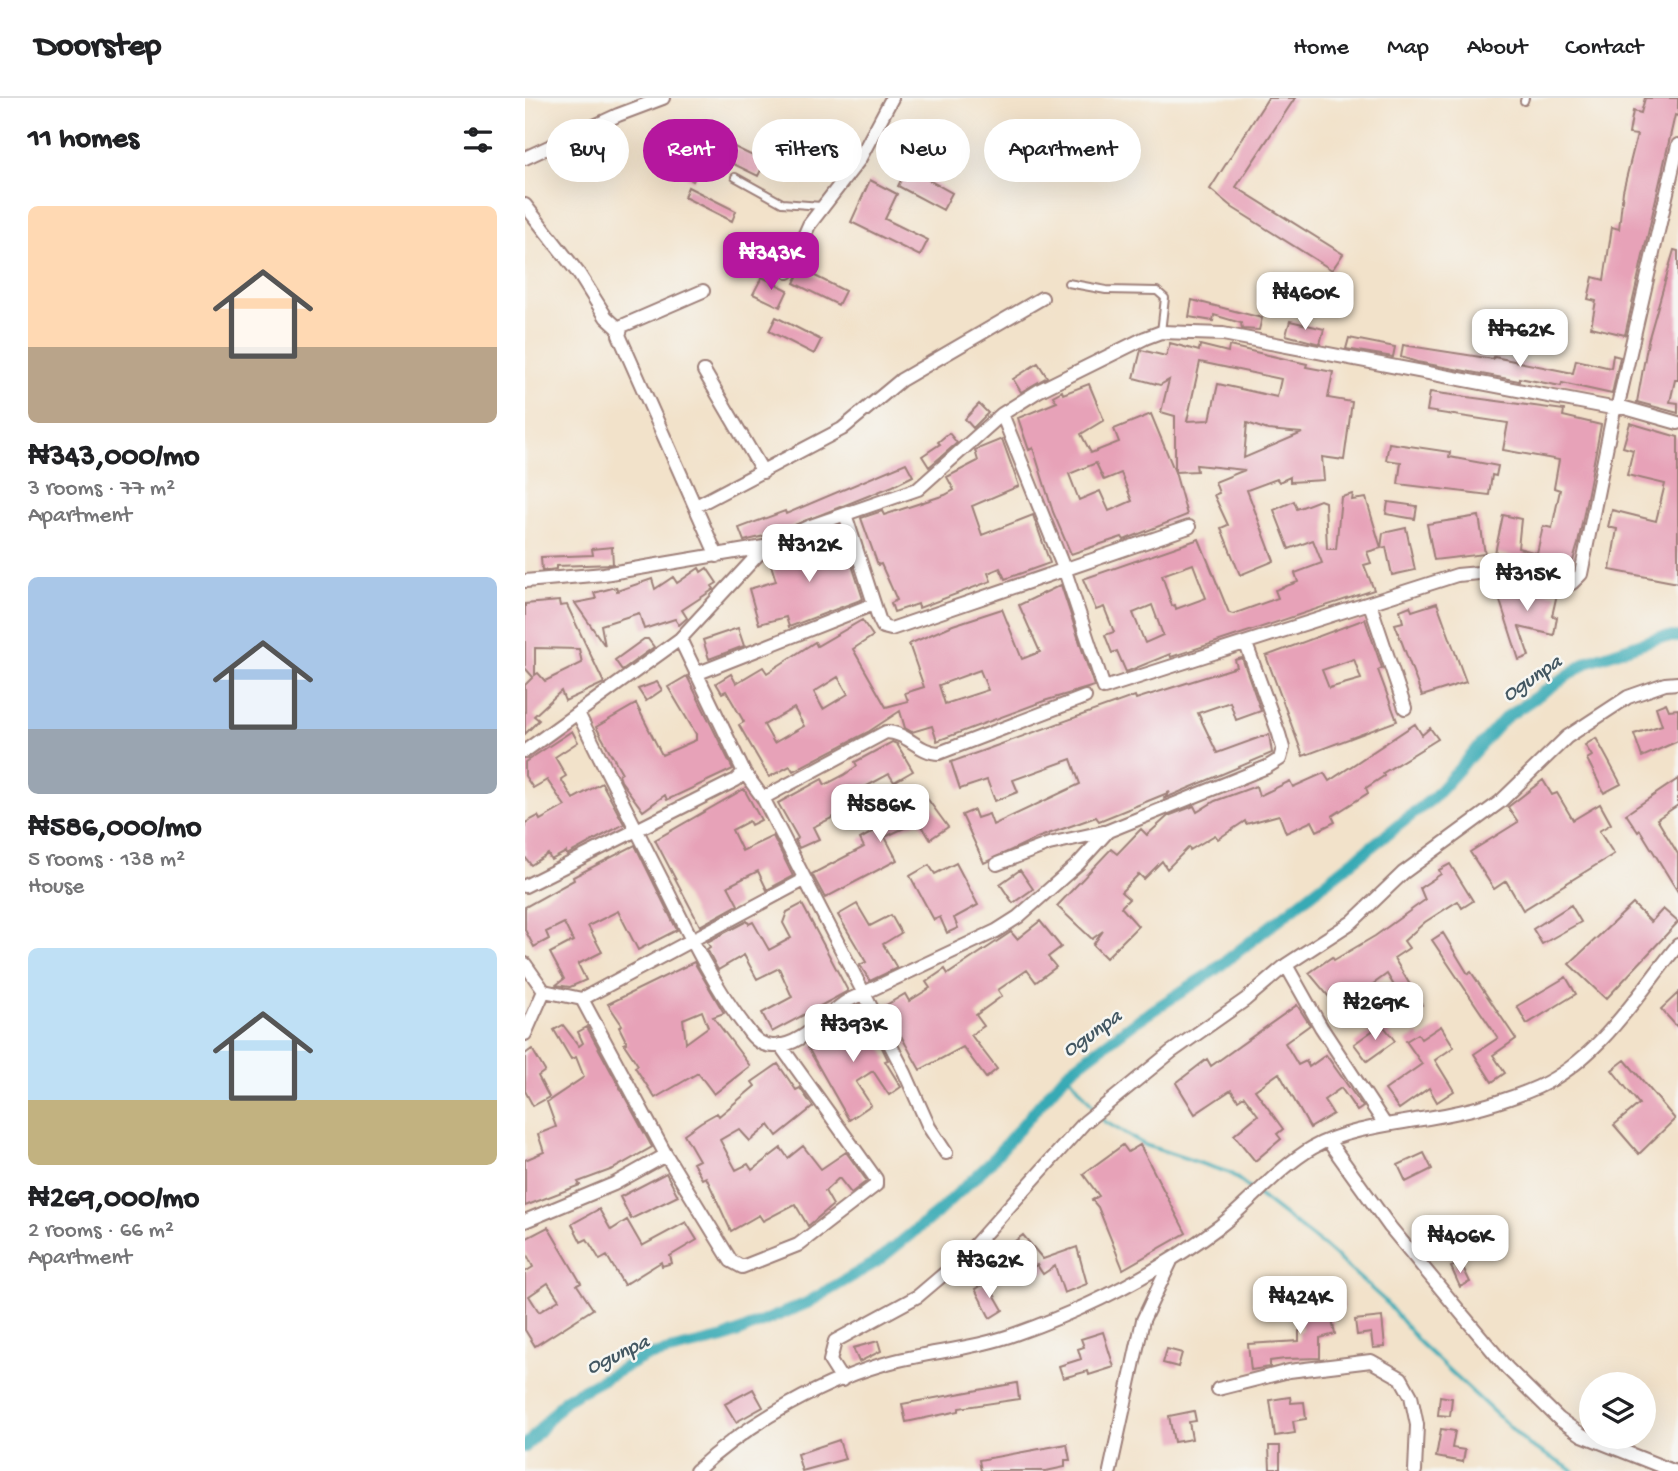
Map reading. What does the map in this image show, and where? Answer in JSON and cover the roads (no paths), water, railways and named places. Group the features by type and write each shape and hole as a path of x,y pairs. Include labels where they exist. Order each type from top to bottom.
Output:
{"street":[{"path":"525,158 618,115 663,98"},
{"path":"788,272 804,234 822,206 859,160 893,98"},
{"path":"1002,414 1065,570 1104,688 1457,575 1501,571 1572,583 1577,580 1678,145"},
{"path":"525,205 579,274 606,317 619,329 717,555"},
{"path":"619,329 703,291"},
{"path":"696,506 842,429 901,380 1042,298"},
{"path":"525,581 604,574 765,547 845,514 918,489 929,482 1002,414 1041,390 1161,332 1223,334 1284,344 1616,408 1678,423"},
{"path":"704,371 763,472"},
{"path":"845,514 883,627 891,629 1189,527"},
{"path":"525,751 680,639 765,547"},
{"path":"696,674 874,604"},
{"path":"1370,604 1405,708"},
{"path":"680,639 744,772 762,798 905,1073 929,1127 946,1153"},
{"path":"997,863 1049,844 1108,831 1267,768 1280,759 1283,748 1279,734 1246,644"},
{"path":"842,1380 830,1361 835,1340 918,1296 964,1256 1086,1122 1171,1052 1245,1000 1286,965 1352,922 1403,873 1487,812 1567,737 1628,697 1665,684 1678,683"},
{"path":"762,798 887,732 905,737 930,753 939,753 1085,697"},
{"path":"578,713 692,941 745,1028 763,1044 780,1045 811,1032 831,1011 1018,917 1078,864 1108,831"},
{"path":"525,886 736,780 744,772"},
{"path":"525,964 544,991 582,999 804,880"},
{"path":"696,1471 719,1450 772,1415 842,1380 895,1361 962,1349 1018,1333 1091,1302 1171,1261 1222,1224 1313,1147 1384,1123 1428,1118 1484,1105 1539,1086 1566,1069 1599,1040 1678,945"},
{"path":"1286,965 1321,1027 1384,1123"},
{"path":"525,1034 544,991"},
{"path":"582,999 666,1155 731,1261 742,1267 798,1245 876,1185 876,1179 780,1045"},
{"path":"1329,1142 1390,1227 1456,1307 1507,1368 1559,1419 1582,1436 1618,1447 1673,1471"},
{"path":"525,1221 614,1184 666,1155"},
{"path":"1110,1471 1143,1320 1171,1261"},
{"path":"1218,1389 1289,1371 1371,1361 1401,1378 1411,1396 1417,1425 1415,1471"}],"lane":[{"path":"738,179 782,203 822,206"},
{"path":"1067,283 1107,290 1157,291 1165,298 1161,332"}],"waterway":[{"name":"Ogunpa","path":"525,1447 566,1399 644,1357 724,1338 807,1303 876,1262 938,1212 988,1165 1067,1073 1132,1024 1212,972 1433,798 1505,718 1589,661 1660,637 1678,637"},
{"path":"1067,1073 1105,1122 1145,1145 1230,1173 1325,1247 1384,1300 1421,1344 1529,1445 1574,1471"}]}
